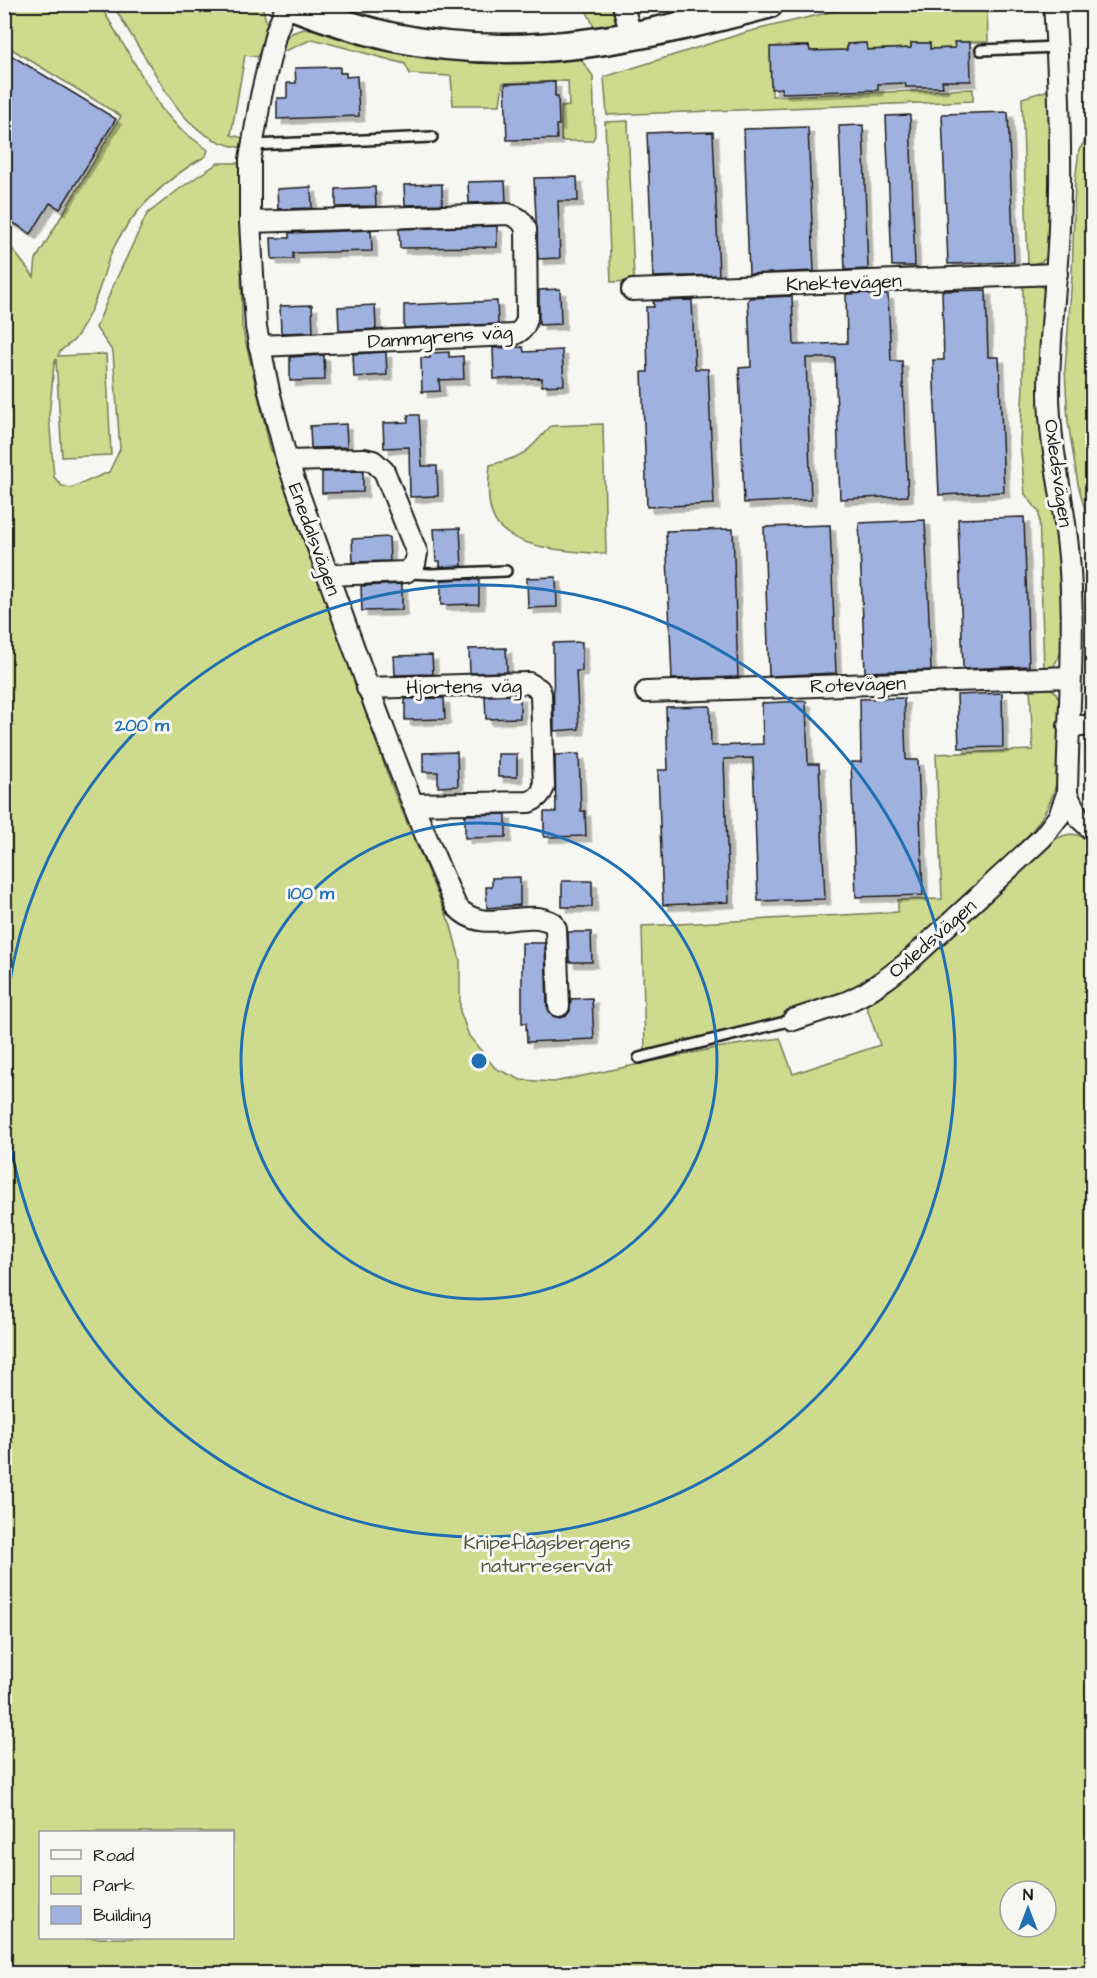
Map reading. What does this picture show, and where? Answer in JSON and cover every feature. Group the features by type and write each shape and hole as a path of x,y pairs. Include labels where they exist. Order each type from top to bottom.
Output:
{"street":[{"path":"287,4 337,22 393,37 468,47 542,49 632,37 769,4"},
{"name":"Enedalsvägen","path":"287,4 267,62 250,159 253,305 269,392 287,461 367,687 456,906 469,918 482,921 542,919 553,923 556,929 559,1006"},
{"path":"623,4 632,37"},
{"name":"Oxledsvägen","path":"793,1020 847,1002 865,993 907,963 1042,838 1059,816 1067,794 1072,626 1071,572 1049,391 1057,274 1060,180 1054,4"},
{"name":"Dammgrens väg","path":"250,222 508,214 517,216 526,229 527,318 525,326 513,335 259,346"},
{"name":"Knektevägen","path":"632,290 1057,274"},
{"path":"287,461 364,459 379,465 384,471 417,553 415,564 406,572 328,575"},
{"name":"Rotevägen","path":"646,692 1070,677"},
{"name":"Hjortens väg","path":"367,687 529,683 539,689 542,694 544,787 537,799 529,802 413,804"},
{"path":"1068,726 1092,726"},
{"path":"1067,794 1079,818 1092,830"}],"lane":[{"path":"981,50 1057,47"},
{"path":"253,145 432,137"},
{"path":"406,572 431,574 506,571"},
{"path":"639,1058 793,1020"}],"green space":[{"name":"Knipeflågsbergens naturreservat","path":"5,5 100,5 161,108 180,129 208,150 206,156 178,174 152,196 129,222 112,251 97,297 83,327 58,356 106,354 111,455 62,457 56,359 49,416 54,477 62,486 71,488 109,472 120,449 113,352 96,328 147,214 218,163 240,163 242,326 270,447 394,792 451,926 460,960 460,1011 469,1036 495,1068 521,1080 554,1082 716,1048 780,1038 793,1074 880,1045 866,1005 929,955 1054,840 1073,834 1092,842 1092,1973 5,1973 4,242 10,246 34,277 36,259 121,116 5,45"},
{"path":"113,5 262,5 267,25 258,57 245,55 231,135 244,138 244,148 211,138 187,119 167,94"},
{"path":"584,5 611,5 616,23 594,27"},
{"path":"860,5 987,5 988,42 955,42 955,48 930,49 930,43 911,43 911,48 867,50 866,43 847,44 847,50 810,51 809,46 790,46 781,52 781,46 771,47 772,96 973,89 973,101 607,115 604,77 747,32"},
{"path":"305,29 316,29 353,38 579,57 593,76 595,136 592,141 561,141 561,107 569,106 568,81 503,83 500,105 453,105 451,76 410,74 405,64 313,39 280,53 288,36"},
{"path":"1049,90 1050,251 1047,258 1042,261 1028,264 1022,98"},
{"path":"628,121 634,281 611,282 605,122"},
{"path":"1092,130 1092,528 1088,522 1078,484 1068,422 1065,370 1072,277 1075,181 1079,150"},
{"path":"1023,283 1037,283 1043,288 1046,299 1061,559 1062,650 1054,666 1044,670 1039,512 1025,494 1020,442 1023,386"},
{"path":"603,424 606,554 564,551 533,545 507,533 498,525 491,512 488,488 490,465 525,452 551,426"},
{"path":"1030,686 1049,686 1056,693 1060,702 1056,784 1052,798 1030,834 933,932 897,962 869,980 808,1008 743,1028 645,1051 642,926 898,912 898,900 942,899 936,754 1033,750"}],"building":[{"path":"954,42 970,42 971,81 942,81 943,87 906,87 905,83 878,84 878,90 782,93 782,88 771,89 770,47 809,46 810,51 847,50 847,44 866,43 867,50 911,48 911,43 930,43 930,49 955,48"},
{"path":"4,51 116,119 60,209 50,203 31,234 4,217"},
{"path":"340,67 340,73 346,73 346,77 357,76 359,116 277,119 277,98 287,98 287,83 296,83 295,68"},
{"path":"555,82 555,96 558,96 557,139 507,140 505,84"},
{"path":"1008,112 1014,262 948,264 942,114"},
{"path":"910,115 915,266 892,266 886,116"},
{"path":"863,125 868,269 845,270 839,126"},
{"path":"808,127 814,271 749,274 744,129"},
{"path":"713,132 719,275 653,277 647,133"},
{"path":"577,177 578,201 558,201 560,258 538,259 534,178"},
{"path":"505,181 506,202 469,203 468,182"},
{"path":"442,184 442,204 405,205 404,185"},
{"path":"311,187 312,208 278,209 277,189"},
{"path":"375,187 376,206 336,207 336,189"},
{"path":"497,226 497,247 400,248 399,229"},
{"path":"371,230 372,251 293,253 293,259 272,259 271,238 289,238 289,233"},
{"path":"560,289 561,324 539,325 539,290"},
{"path":"986,290 988,357 999,357 1004,492 939,495 933,360 944,360 942,291"},
{"path":"869,293 869,295 888,294 891,361 902,361 908,496 840,499 835,358 806,358 811,500 744,503 739,368 751,367 748,300 750,298 792,296 794,345 847,343 846,294"},
{"path":"692,300 695,369 708,369 714,504 647,507 642,372 648,372 646,307 654,307 653,301"},
{"path":"497,301 498,324 404,328 404,305"},
{"path":"312,305 313,332 281,333 280,306"},
{"path":"375,305 376,329 339,331 338,307"},
{"path":"523,347 524,352 562,350 564,385 542,386 542,378 494,379 493,348"},
{"path":"386,352 387,375 354,377 353,354"},
{"path":"449,352 449,357 463,356 464,379 439,380 440,391 422,392 421,358 430,358 430,353"},
{"path":"324,355 325,380 290,381 290,357"},
{"path":"408,415 419,415 422,466 437,466 438,496 410,497 409,447 384,448 383,423 408,422"},
{"path":"346,424 347,447 311,448 310,426"},
{"path":"363,471 363,492 322,493 322,472"},
{"path":"1024,517 1029,666 963,669 958,519"},
{"path":"925,520 931,670 865,672 859,523"},
{"path":"830,525 836,673 769,676 764,527"},
{"path":"460,528 462,566 440,567 440,561 436,561 434,529"},
{"path":"733,529 738,677 672,679 666,531"},
{"path":"389,537 390,561 353,562 352,539"},
{"path":"556,577 557,607 528,608 527,578"},
{"path":"441,580 479,580 479,604 441,605"},
{"path":"402,584 402,610 362,611 361,586"},
{"path":"582,642 582,671 576,671 579,729 554,731 553,643"},
{"path":"506,648 507,672 470,673 469,649"},
{"path":"432,655 433,674 395,675 394,656"},
{"path":"1002,693 1003,747 959,748 957,695"},
{"path":"520,695 520,718 486,719 485,696"},
{"path":"444,698 445,719 405,720 405,699"},
{"path":"904,698 906,760 918,760 923,895 856,897 851,762 861,762 860,699"},
{"path":"806,701 808,764 819,764 825,899 758,901 753,758 724,759 729,902 663,905 658,770 668,770 666,707 710,706 711,746 763,744 762,703"},
{"path":"457,752 458,786 438,787 438,772 423,772 423,753"},
{"path":"498,754 517,754 517,777 498,777"},
{"path":"579,754 581,811 585,811 586,836 544,837 544,812 556,812 555,755"},
{"path":"506,814 506,837 465,838 465,815"},
{"path":"520,877 520,905 487,908 486,887 492,887 492,878"},
{"path":"562,881 592,881 592,907 562,907"},
{"path":"568,932 591,932 592,962 569,962"},
{"path":"522,943 545,943 547,1006 553,1016 560,1018 566,1016 570,1011 571,999 592,998 594,1039 527,1042 526,1023 522,1023"}]}
